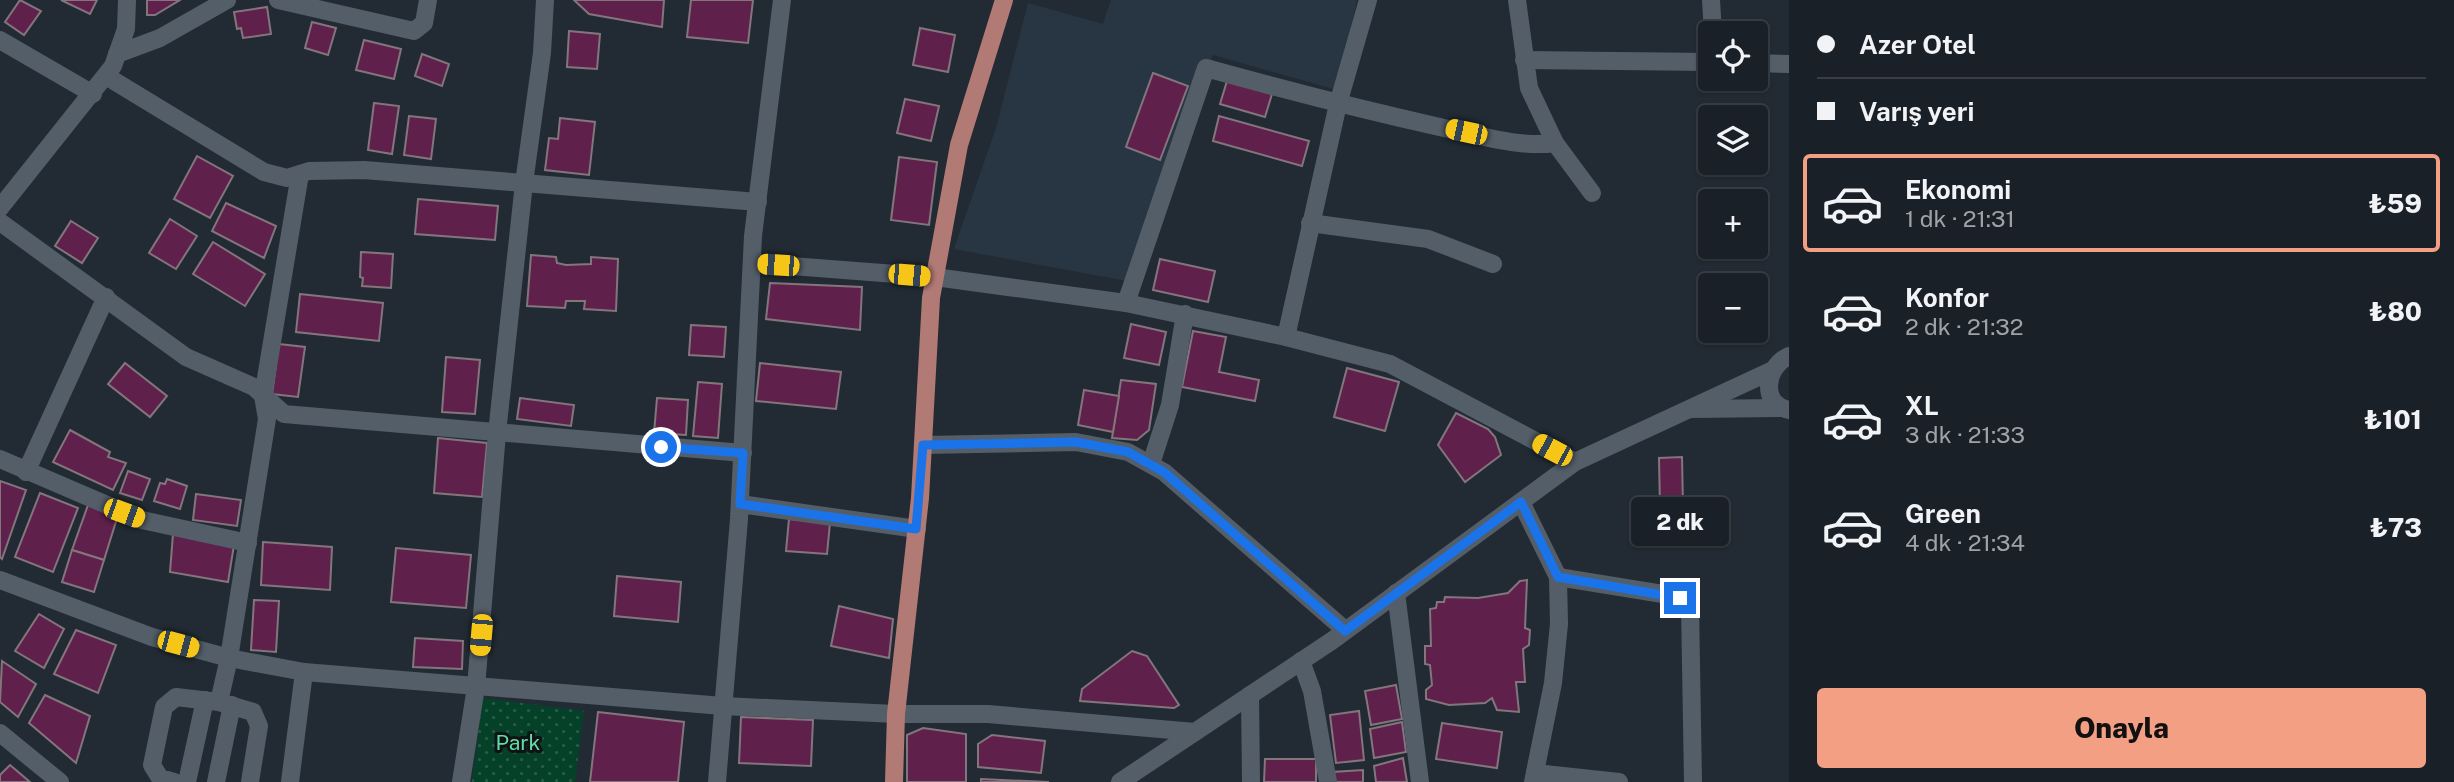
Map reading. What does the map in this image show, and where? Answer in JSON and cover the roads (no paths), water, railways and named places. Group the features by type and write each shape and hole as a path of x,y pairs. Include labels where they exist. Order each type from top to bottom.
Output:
{"main road":[{"path":"894,782 896,714 916,529 935,277 959,145 1004,0"}],"street":[{"path":"0,208 106,76 126,29 127,0"},
{"path":"117,54 160,38 227,0"},
{"path":"278,0 414,32 424,23 428,0"},
{"path":"461,782 476,687 497,433 524,183 542,52 545,0"},
{"path":"717,782 740,504 752,263 782,0"},
{"path":"1286,337 1338,104 1368,0"},
{"path":"1517,0 1529,88 1555,143 1592,193"},
{"path":"1712,0 1713,21"},
{"path":"0,40 93,94"},
{"path":"1524,60 1698,62"},
{"path":"1768,64 1789,64"},
{"path":"1126,303 1206,68 1338,104 1491,138 1533,144 1555,143"},
{"path":"106,76 264,172 287,177 364,170 758,202"},
{"path":"187,782 219,702 229,658 267,419 264,396 300,174"},
{"path":"0,222 186,356 254,387 284,414 743,453"},
{"path":"1310,223 1427,239 1493,264"},
{"path":"752,263 935,277 1126,303 1286,337 1390,364 1575,462"},
{"path":"26,472 106,297"},
{"path":"1151,464 1170,405 1185,314"},
{"path":"1120,782 1345,631 1575,462 1685,409 1771,372 1789,356"},
{"path":"1771,372 1769,388 1786,409"},
{"path":"1685,409 1786,409"},
{"path":"923,445 1076,442 1128,452 1164,472 1345,631"},
{"path":"0,459 142,520 248,543"},
{"path":"1521,502 1558,577 1559,624 1553,683 1534,778 1619,782"},
{"path":"740,504 916,529"},
{"path":"1558,577 1669,595 1690,606 1693,782"},
{"path":"0,580 152,637 229,658 304,671 723,706 896,714 988,714 1195,732"},
{"path":"1396,593 1420,782"},
{"path":"1301,660 1312,691 1328,782"},
{"path":"290,782 304,671"},
{"path":"1250,695 1251,782"},
{"path":"174,782 160,779 152,768 164,707 176,697 219,702 248,709 258,721 250,782"},
{"path":"216,782 219,702"},
{"path":"2,739 60,782"}],"park label":[{"name":"Park","path":"518,743"}]}
